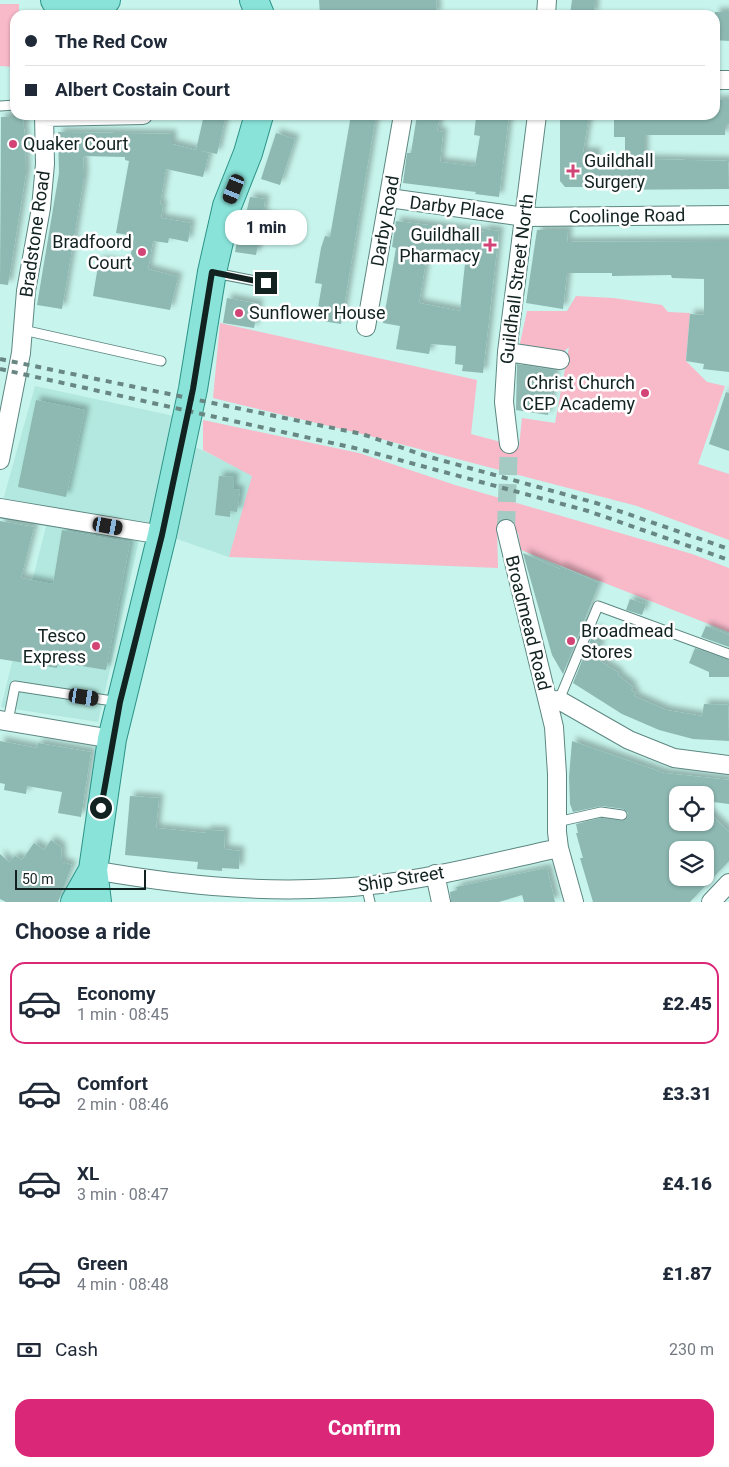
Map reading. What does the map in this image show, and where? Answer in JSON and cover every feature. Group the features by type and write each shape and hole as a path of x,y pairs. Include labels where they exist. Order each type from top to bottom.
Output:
{"main road":[{"path":"54,0 79,4 106,0"},
{"path":"97,902 93,870 112,739 162,535 195,381 212,272 227,206 248,154 258,120"},
{"path":"75,902 93,870"}],"street":[{"name":"Bradstone Road","path":"0,460 21,353 26,291 41,208 45,164 44,120"},
{"name":"Darby Road","path":"366,327 402,120"},
{"name":"Guildhall Street North","path":"509,444 504,402 507,352 536,120"},
{"name":"Darby Place","path":"389,198 525,217"},
{"name":"Coolinge Road","path":"525,217 729,215"},
{"path":"507,352 560,360"},
{"path":"0,508 162,535"},
{"name":"Broadmead Road","path":"506,529 554,701 629,740 674,758 729,765"},
{"path":"554,701 559,848 574,902"},
{"path":"4,720 112,739"},
{"name":"Ship Street","path":"93,870 200,886 270,890 336,888 368,893 435,874 559,848"},
{"path":"435,874 441,902"},
{"path":"711,902 729,883"}],"lane":[{"path":"212,272 266,283"},
{"path":"23,330 161,361"},
{"path":"554,701 598,606 729,654"},
{"path":"4,720 15,686 120,702"},
{"path":"557,822 601,812 622,815"}],"shaded area":[{"path":"0,4 19,4 19,10 10,10 10,67 0,66"},
{"path":"576,296 613,298 662,305 668,312 690,313 686,361 707,382 725,386 698,464 729,474 729,540 637,506 362,434 213,398 220,323 477,380 471,434 519,447 522,418 555,423 569,347 558,357 525,351 520,343 527,311 567,311"},
{"path":"35,386 197,421 191,445 254,475 229,557 177,539 140,536 98,722 1,707 47,522 0,511"},
{"path":"203,420 359,453 455,485 692,554 729,568 729,632 521,550 518,533 497,527 498,568 229,557 252,476 203,450"}],"building":[{"path":"319,0 436,0 437,10 320,10"},
{"path":"572,0 595,0 594,10 571,10"},
{"path":"720,12 729,12 729,41 720,40"},
{"path":"720,100 729,100 729,124 725,124 725,135 644,135 644,159 728,161 729,189 595,190 595,187 565,187 560,181 560,120 588,120 583,152 596,152 596,165 625,165 625,137 614,137 614,120 720,120"},
{"path":"1,117 10,117 10,120 23,120 26,173 8,285 0,284"},
{"path":"203,120 225,120 217,154 198,150 209,153 203,177 166,169 160,204 163,205 161,218 191,223 188,242 169,238 168,243 153,241 148,269 178,277 170,310 93,296 99,260 129,265 134,236 116,233 129,161 125,160 125,157 83,156 84,177 62,309 37,305 59,173 58,132 172,134 172,144 196,150"},
{"path":"350,120 375,120 341,324 316,320 322,284 315,283 321,248 325,236 330,237"},
{"path":"416,120 439,120 437,131 443,132 440,162 475,166 480,136 474,135 476,120 508,120 499,197 475,194 476,192 403,183 407,153 411,153"},
{"path":"276,133 295,139 280,185 261,179"},
{"path":"250,197 265,199 263,215 282,221 280,236 267,234 266,245 258,244 256,255 235,252 239,229 242,230"},
{"path":"396,221 484,232 484,229 499,231 483,373 462,371 463,365 455,364 456,346 431,344 429,354 396,349 400,326 383,323 396,248 392,247","holes":["428,249 466,254 460,311 419,303"]},
{"path":"537,230 568,230 567,242 729,241 729,372 703,369 704,364 686,361 690,314 704,315 704,279 672,278 671,275 612,276 612,273 567,273 563,309 526,303"},
{"path":"227,298 259,304 254,328 223,323"},
{"path":"517,364 555,370 548,415 516,410"},
{"path":"726,392 729,393 729,451 709,444"},
{"path":"36,400 85,410 66,497 18,487"},
{"path":"219,476 234,477 233,489 240,490 237,512 230,511 230,517 215,515"},
{"path":"0,521 34,527 21,578 53,584 62,530 130,542 106,670 58,662 57,668 0,659"},
{"path":"523,553 599,583 563,674 552,655"},
{"path":"630,599 646,604 642,615 626,610"},
{"path":"706,626 729,635 729,647 701,637"},
{"path":"595,629 599,631 594,641 601,644 595,658 619,673 618,675 633,687 631,690 636,693 634,696 666,710 702,716 704,704 728,705 729,741 693,739 659,730 622,714 573,683"},
{"path":"695,648 729,660 729,677 709,677 709,672 689,663"},
{"path":"0,741 37,748 38,743 91,752 81,817 58,813 62,792 27,786 26,794 4,790 5,784 0,783"},
{"path":"572,741 664,773 729,780 729,804 714,802 714,786 669,786 669,831 714,831 714,818 729,832 729,861 714,877 714,841 669,841 669,886 705,886 690,902 593,902 580,858 583,858 576,833 578,833 576,824 601,818 624,821 628,813 623,809 602,806 573,812 570,804 569,777"},
{"path":"130,796 159,798 156,828 206,833 206,830 225,831 224,849 240,851 239,869 222,868 222,871 197,869 198,862 125,855"},
{"path":"51,840 61,847 62,862 72,865 58,902 6,902 0,899 0,854 9,862 15,856 22,860 34,843 44,850"},
{"path":"547,868 555,902 524,902 522,895 499,902 451,902 450,892 457,890 456,887"}],"tunnel":[{"path":"506,529 509,444"}],"railway":[{"path":"0,359 362,434 426,456 596,503 729,549"},
{"path":"0,369 359,449 588,511 729,560"}],"place":[{"name":"Quaker Court","path":"13,144"},
{"name":"Guildhall Surgery","path":"573,171"},
{"name":"Guildhall Pharmacy","path":"490,245"},
{"name":"Bradfoord Court","path":"142,252"},
{"name":"Sunflower House","path":"239,313"},
{"name":"Christ Church CEP Academy","path":"645,393"},
{"name":"Broadmead Stores","path":"571,641"},
{"name":"Tesco Express","path":"96,646"}],"route":[{"path":"101,808 120,702 162,535 193,389 212,272 266,283"}]}
